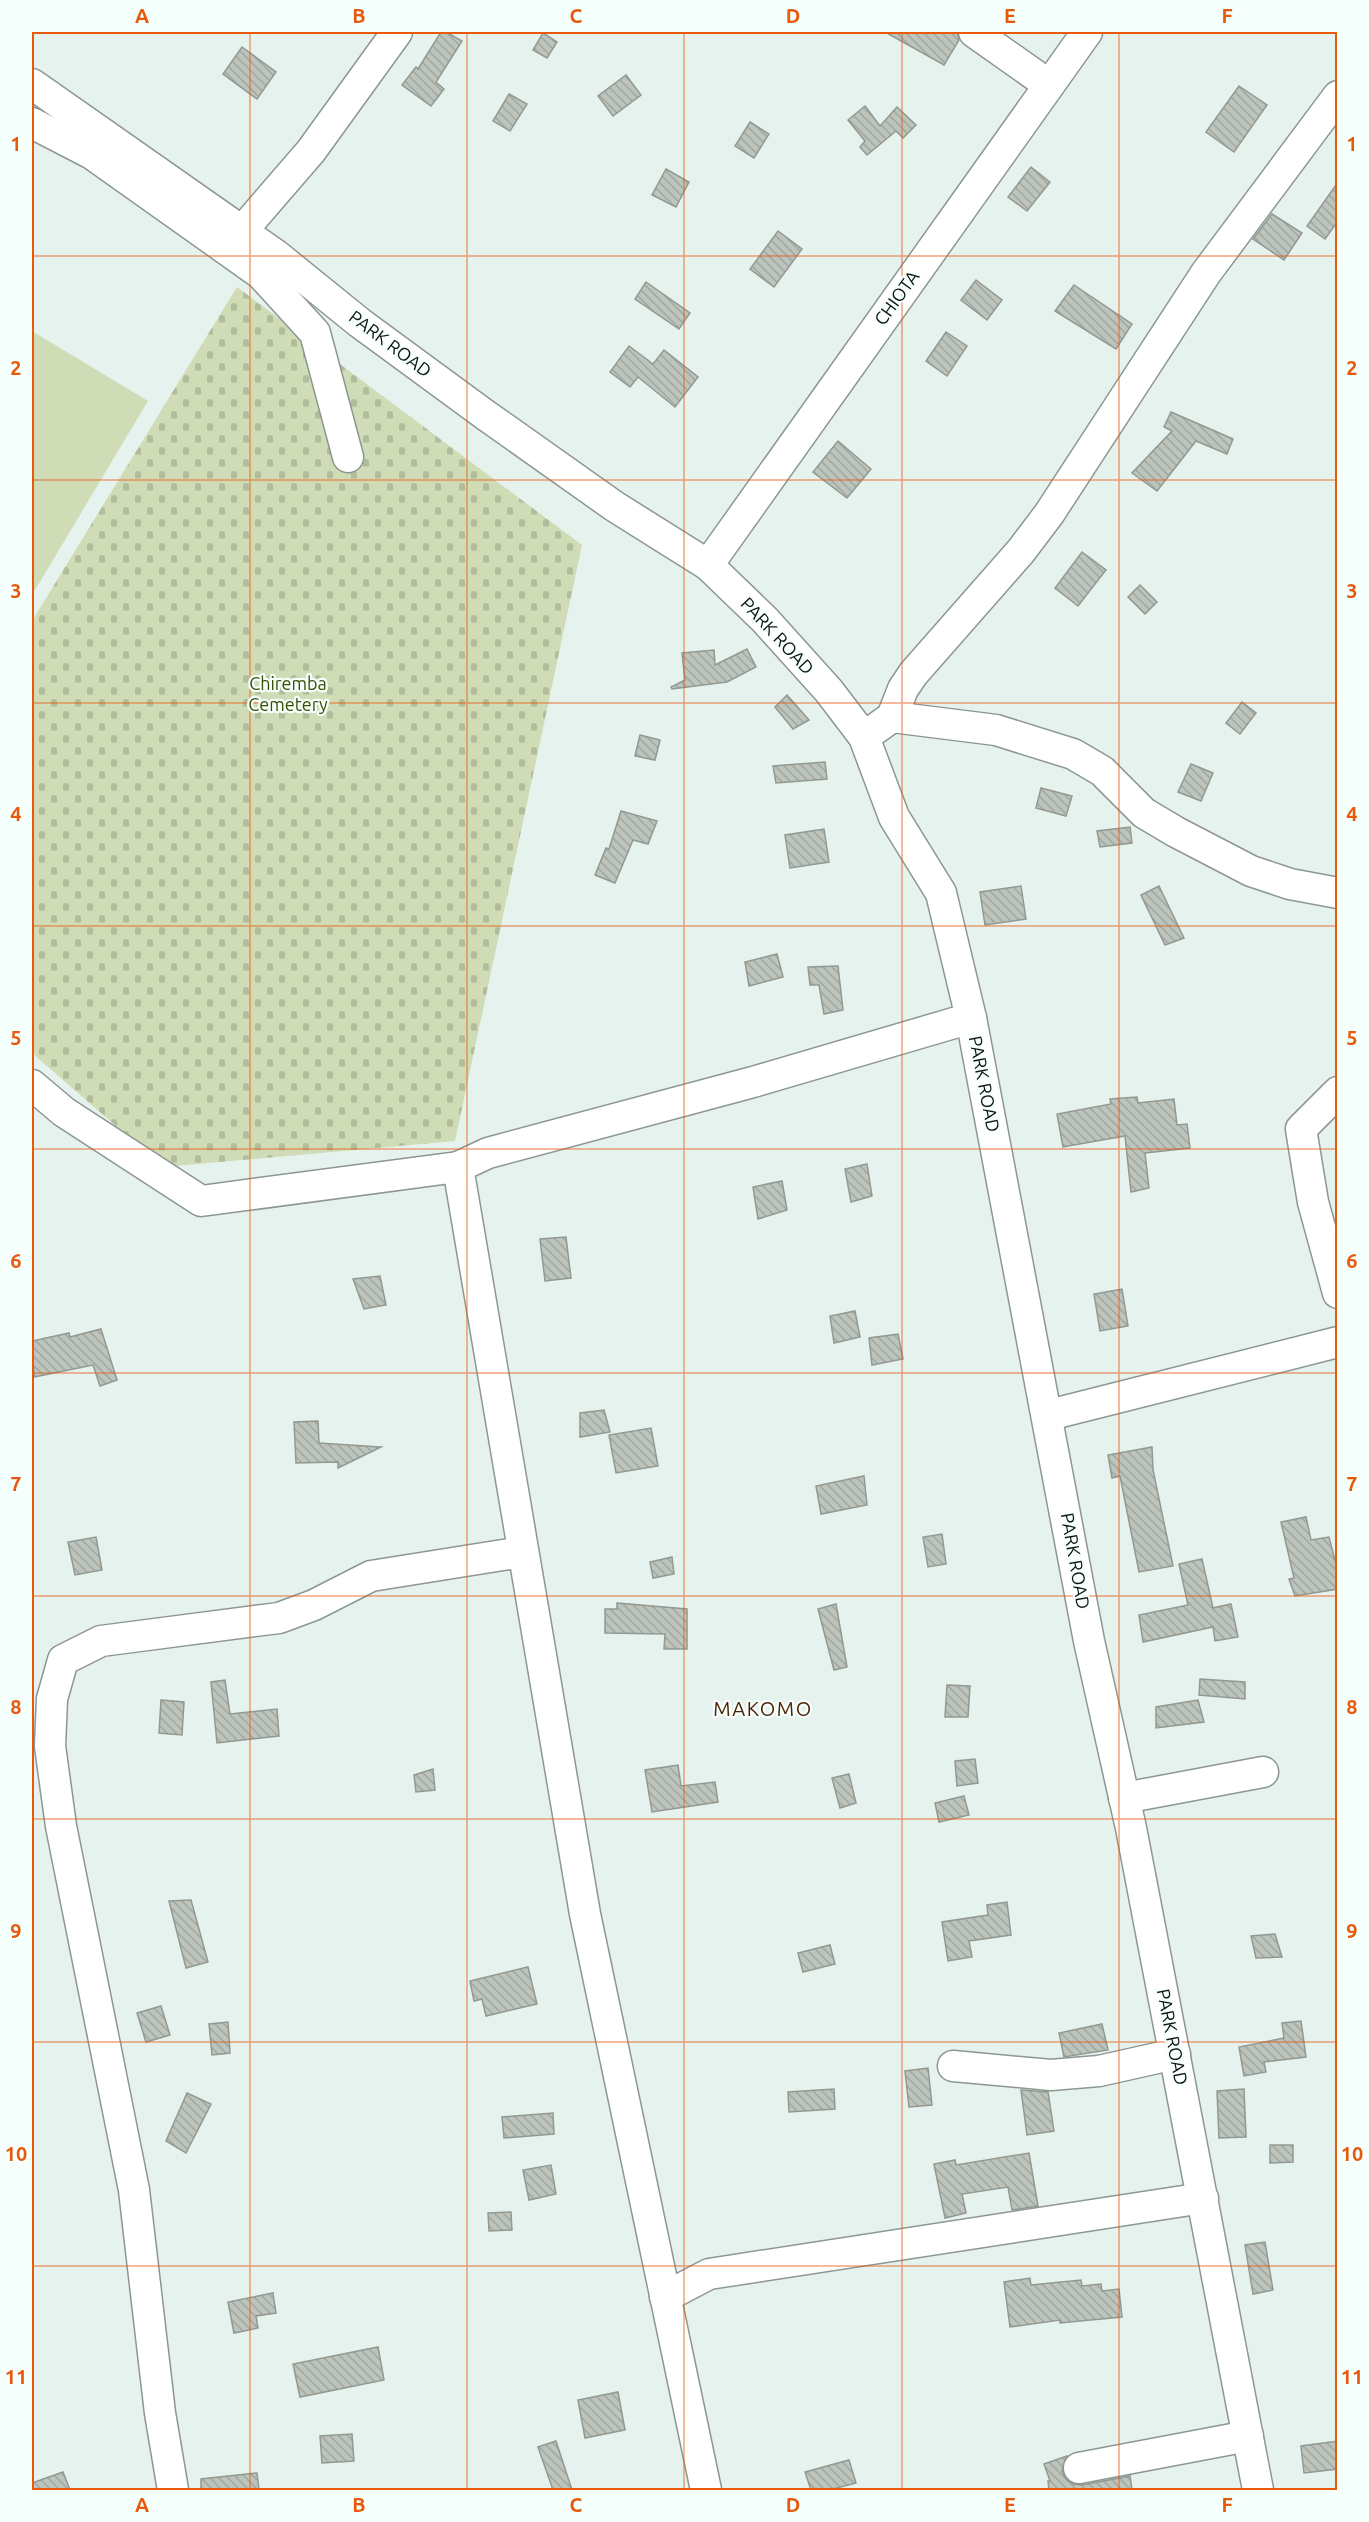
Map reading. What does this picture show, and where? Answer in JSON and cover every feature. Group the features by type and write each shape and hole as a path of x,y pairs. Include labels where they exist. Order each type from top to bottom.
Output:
{"street":[{"path":"242,231 311,151 397,32"},
{"path":"974,32 1049,85"},
{"name":"CHIOTA","path":"708,565 1087,32"},
{"path":"864,737 892,717 903,689 913,674 961,616 1021,551 1049,514 1206,273 1338,96"},
{"name":"PARK ROAD","path":"37,98 242,231 268,265 360,323 614,506 708,565 765,620 829,692 864,737 894,817 941,893 971,1018 1049,1415 1089,1641 1124,1798 1175,2054 1258,2490"},
{"path":"32,123 92,154 268,265 315,333 348,458"},
{"path":"892,717 996,730 1073,754 1102,771 1144,813 1176,832 1251,871 1290,884 1338,893"},
{"path":"32,1085 64,1112 201,1201 458,1167 488,1153 753,1082 971,1018"},
{"path":"1338,1092 1301,1129 1313,1202 1338,1293"},
{"path":"458,1167 585,1914 706,2490"},
{"path":"1049,1415 1338,1342"},
{"path":"173,2490 160,2413 134,2190 61,1826 50,1746 52,1699 63,1660 100,1641 279,1618 314,1605 371,1576 522,1552"},
{"path":"1124,1798 1263,1772"},
{"path":"953,2066 1051,2075 1100,2071 1175,2054"},
{"path":"665,2297 709,2274 1203,2198"},
{"path":"1079,2468 1248,2436"}],"green space":[{"name":"Chiremba Cemetery","path":"237,287 582,545 455,1141 163,1167 32,1053 32,621"},
{"path":"32,331 148,401 32,595"}],"building":[{"path":"441,32 446,32 462,41 436,82 444,89 431,106 402,85 416,67 418,69"},
{"path":"885,32 957,32 959,40 944,65"},
{"path":"543,33 557,42 547,58 533,50"},
{"path":"242,47 276,72 257,99 223,74"},
{"path":"626,75 641,95 613,116 598,96"},
{"path":"1239,86 1267,105 1234,152 1206,132"},
{"path":"509,94 527,104 510,131 493,121"},
{"path":"865,106 880,126 897,107 916,125 903,138 896,131 867,155 860,147 865,141 848,120"},
{"path":"750,122 769,134 754,158 735,146"},
{"path":"1031,167 1050,182 1027,211 1008,197"},
{"path":"666,169 689,182 676,207 652,195"},
{"path":"1338,182 1338,221 1325,239 1307,226"},
{"path":"1272,214 1302,233 1284,260 1253,239"},
{"path":"778,231 802,249 774,287 750,269"},
{"path":"976,280 1002,300 987,320 961,300"},
{"path":"646,282 690,313 679,329 635,299"},
{"path":"1074,285 1132,324 1116,349 1055,311"},
{"path":"946,332 967,346 947,376 926,361"},
{"path":"629,346 653,364 664,350 698,377 675,407 638,377 630,387 610,372"},
{"path":"1171,412 1233,439 1227,454 1196,441 1157,491 1132,473 1172,431 1164,427"},
{"path":"838,441 871,469 847,498 813,472"},
{"path":"1082,552 1106,570 1078,606 1055,588"},
{"path":"1140,585 1157,602 1145,614 1128,597"},
{"path":"747,649 756,667 727,682 672,689 671,687 685,680 682,653 714,650 715,665"},
{"path":"787,695 809,720 793,729 775,707"},
{"path":"1242,702 1256,713 1240,734 1226,723"},
{"path":"640,735 660,740 655,760 635,756"},
{"path":"825,762 827,779 776,783 773,766"},
{"path":"1191,764 1213,773 1201,801 1178,792"},
{"path":"1041,788 1072,796 1066,816 1036,808"},
{"path":"621,811 657,821 648,844 633,840 615,883 595,875 606,848 609,849"},
{"path":"1130,827 1132,843 1100,847 1097,831"},
{"path":"824,829 829,862 790,868 785,835"},
{"path":"1021,886 1026,919 985,925 980,892"},
{"path":"1159,886 1184,938 1165,945 1141,895"},
{"path":"777,954 783,977 749,986 745,962"},
{"path":"838,966 843,1010 824,1014 819,985 810,985 808,967"},
{"path":"1137,1097 1138,1103 1174,1099 1177,1125 1187,1124 1190,1148 1145,1153 1149,1188 1131,1192 1125,1136 1063,1147 1057,1114 1111,1104 1110,1099"},
{"path":"867,1164 872,1196 851,1202 845,1169"},
{"path":"782,1181 787,1210 758,1219 753,1187"},
{"path":"566,1237 571,1278 545,1281 540,1239"},
{"path":"380,1276 386,1305 364,1309 353,1279"},
{"path":"1122,1289 1128,1326 1100,1331 1094,1294"},
{"path":"855,1311 860,1337 834,1343 830,1316"},
{"path":"101,1329 117,1380 100,1386 93,1365 34,1377 32,1341 69,1333 70,1337"},
{"path":"898,1334 903,1359 872,1365 869,1338"},
{"path":"604,1410 610,1432 580,1437 580,1413"},
{"path":"318,1421 319,1443 381,1447 338,1468 338,1462 296,1463 294,1422"},
{"path":"651,1428 658,1466 616,1473 609,1435"},
{"path":"1152,1447 1153,1470 1173,1566 1139,1572 1120,1476 1112,1478 1108,1455"},
{"path":"864,1476 867,1505 821,1514 816,1486"},
{"path":"1306,1517 1311,1540 1329,1537 1338,1572 1338,1589 1295,1596 1289,1579 1294,1578 1281,1522"},
{"path":"942,1534 946,1564 928,1567 923,1537"},
{"path":"96,1537 102,1570 75,1575 68,1542"},
{"path":"672,1557 674,1574 653,1578 650,1562"},
{"path":"1202,1559 1213,1608 1231,1604 1238,1637 1215,1641 1213,1627 1143,1642 1139,1615 1188,1605 1179,1564"},
{"path":"617,1603 687,1609 687,1649 664,1649 665,1634 605,1633 605,1609 617,1609"},
{"path":"836,1604 847,1667 834,1670 818,1609"},
{"path":"1200,1679 1245,1682 1245,1699 1199,1695"},
{"path":"225,1680 230,1714 277,1709 279,1736 217,1743 211,1682"},
{"path":"947,1685 970,1686 968,1717 945,1717"},
{"path":"161,1700 184,1702 182,1735 159,1733"},
{"path":"1198,1700 1204,1722 1156,1728 1156,1707"},
{"path":"975,1759 978,1783 957,1786 955,1761"},
{"path":"678,1765 681,1786 715,1782 718,1802 652,1812 645,1770"},
{"path":"433,1769 435,1790 416,1792 414,1775"},
{"path":"849,1774 856,1803 840,1808 832,1778"},
{"path":"964,1796 969,1815 939,1822 935,1803"},
{"path":"191,1900 208,1962 186,1968 169,1901"},
{"path":"1007,1902 1011,1935 969,1941 972,1957 948,1961 942,1922 988,1915 987,1905"},
{"path":"1275,1934 1282,1957 1256,1958 1251,1936"},
{"path":"830,1945 835,1964 803,1972 798,1953"},
{"path":"528,1967 537,2004 486,2016 482,1999 474,2001 470,1981"},
{"path":"161,2006 170,2035 146,2042 137,2013"},
{"path":"1301,2021 1306,2057 1264,2062 1266,2072 1244,2076 1239,2047 1284,2038 1282,2023"},
{"path":"228,2022 230,2053 212,2055 209,2024"},
{"path":"1102,2024 1108,2050 1064,2057 1059,2033"},
{"path":"928,2068 932,2105 909,2107 905,2071"},
{"path":"834,2089 835,2109 789,2112 788,2092"},
{"path":"1244,2089 1246,2137 1219,2138 1217,2091"},
{"path":"1021,2090 1048,2092 1054,2131 1027,2135"},
{"path":"187,2093 211,2104 186,2153 166,2141"},
{"path":"553,2113 554,2134 504,2138 502,2117"},
{"path":"1270,2145 1293,2145 1293,2162 1270,2163"},
{"path":"1029,2153 1038,2206 1012,2210 1008,2187 962,2194 966,2213 945,2218 934,2164 955,2160 956,2165"},
{"path":"551,2165 556,2194 529,2200 523,2170"},
{"path":"511,2212 512,2230 489,2231 488,2213"},
{"path":"1265,2242 1273,2290 1253,2294 1245,2245"},
{"path":"1030,2278 1031,2285 1081,2280 1082,2286 1101,2284 1102,2291 1119,2289 1122,2317 1060,2323 1060,2320 1010,2327 1004,2282"},
{"path":"273,2293 276,2313 256,2316 258,2328 234,2333 228,2302"},
{"path":"378,2347 384,2380 300,2397 293,2364"},
{"path":"618,2392 625,2430 585,2438 578,2400"},
{"path":"352,2434 354,2461 322,2463 320,2436"},
{"path":"556,2441 572,2490 553,2490 538,2447"},
{"path":"1338,2441 1338,2469 1304,2473 1301,2446"},
{"path":"1067,2456 1062,2471 1066,2479 1073,2484 1082,2485 1130,2476 1132,2490 1049,2490 1048,2481 1050,2481 1044,2464"},
{"path":"849,2460 856,2483 829,2490 811,2490 805,2472"},
{"path":"63,2472 70,2490 32,2490 32,2483"},
{"path":"257,2473 259,2490 201,2490 201,2479"}],"district":[{"name":"MAKOMO","path":"763,1709"}]}
